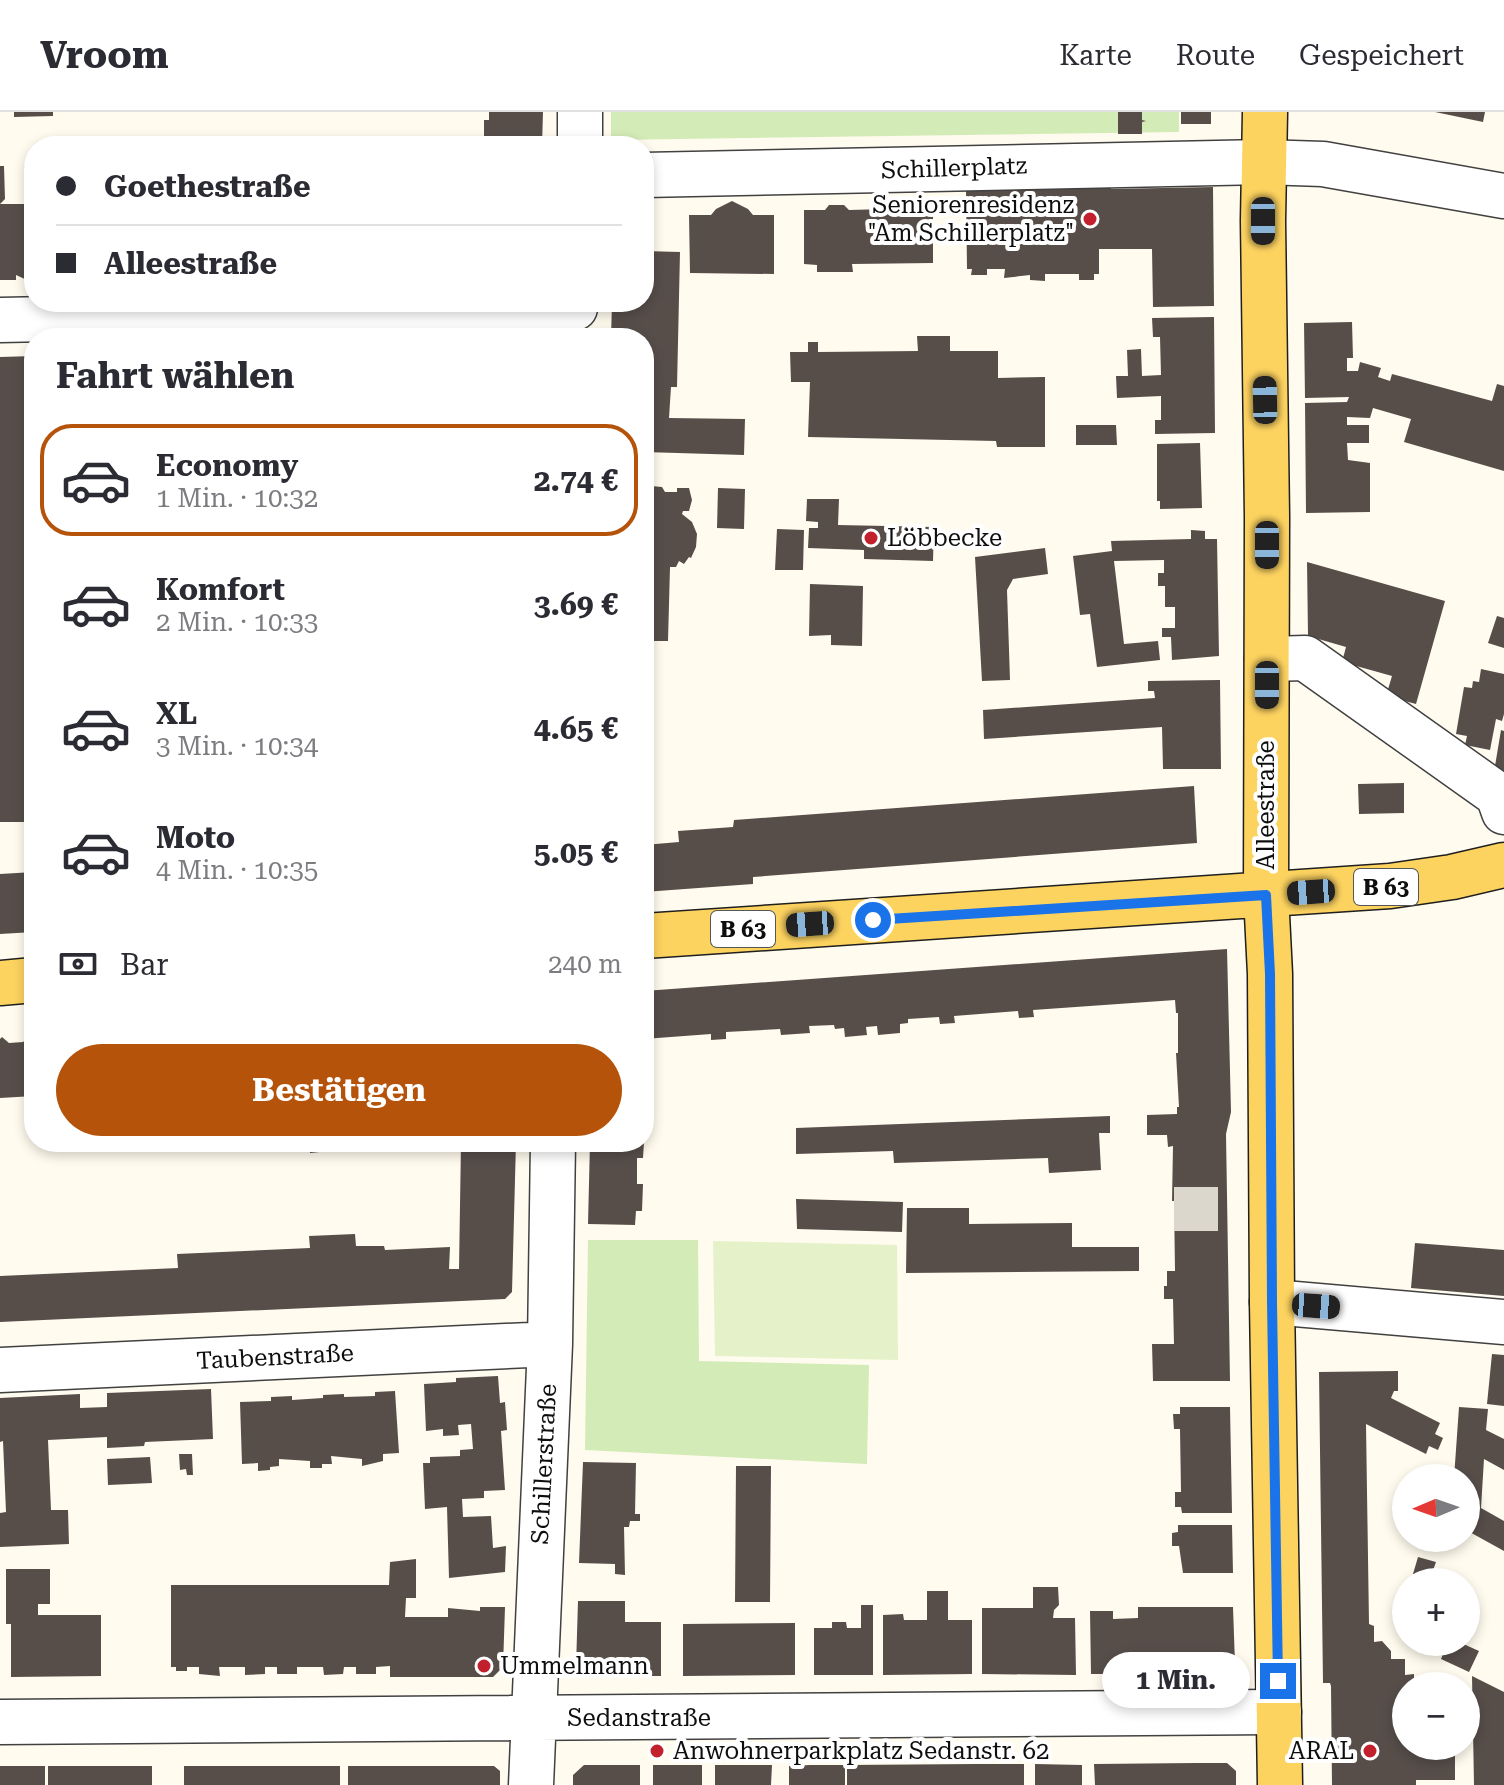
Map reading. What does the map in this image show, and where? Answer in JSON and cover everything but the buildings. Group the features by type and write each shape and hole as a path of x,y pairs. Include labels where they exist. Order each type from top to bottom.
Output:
{"main road":[{"name":"Alleestraße","path":"1265,112 1266,895 1270,974 1280,1785"},
{"name":"B 63","path":"654,935 1390,886 1504,865"},
{"path":"0,983 24,981"}],"street":[{"path":"580,112 580,136"},
{"name":"Schillerplatz","path":"654,175 1264,162 1323,164 1504,196"},
{"path":"0,320 66,328 575,316"},
{"path":"1267,659 1305,658 1498,795 1504,812"},
{"name":"Schillerstraße","path":"531,1785 550,1344 553,1152"},
{"path":"1272,1302 1504,1322"},
{"name":"Taubenstraße","path":"0,1370 550,1344"},
{"name":"Sedanstraße","path":"0,1722 1279,1712"}],"green space":[{"path":"611,112 1179,112 1179,132 654,139 654,136 611,136"},
{"path":"588,1240 698,1240 699,1361 869,1365 867,1464 585,1450"},
{"path":"713,1241 897,1245 898,1360 715,1356"}],"tunnel":[{"path":"1174,1209 1228,1209"}],"place":[{"name":"Seniorenresidenz \"Am Schillerplatz\"","path":"1090,219"},
{"name":"Löbbecke","path":"871,538"},
{"name":"Ummelmann","path":"484,1666"},
{"name":"Anwohnerparkplatz Sedanstr. 62","path":"657,1751"},
{"name":"ARAL","path":"1370,1751"}],"route":[{"path":"873,920 1266,895 1270,974 1278,1681"}]}
